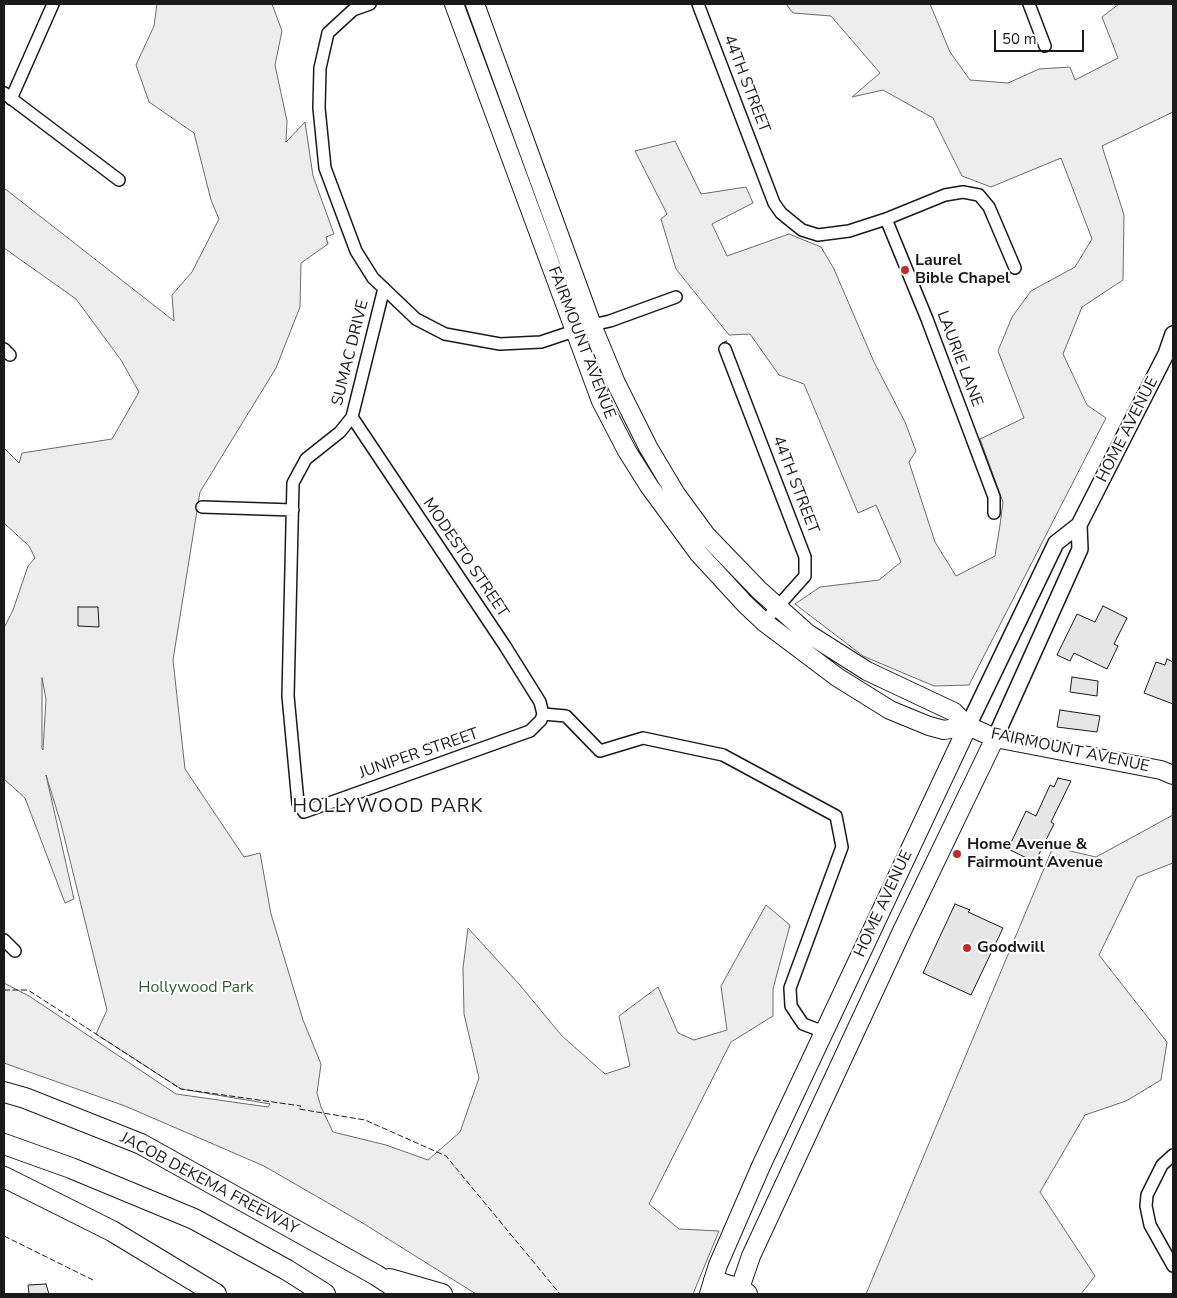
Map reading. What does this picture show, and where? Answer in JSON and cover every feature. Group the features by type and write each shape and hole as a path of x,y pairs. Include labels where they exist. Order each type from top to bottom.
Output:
{"highway":[{"name":"JACOB DEKEMA FREEWAY","path":"4,1092 26,1098 141,1144 376,1275 405,1294"},
{"path":"4,1144 71,1168 194,1219 287,1270 325,1294"},
{"path":"4,1177 112,1231 216,1294"},
{"path":"376,1275 442,1294"},
{"path":"711,1288 741,1292"}],"main road":[{"name":"FAIRMOUNT AVENUE","path":"454,4 601,401 627,451 649,486 699,554 745,604 764,622 837,677 890,710 929,726 944,730 968,726"},
{"name":"FAIRMOUNT AVENUE","path":"475,4 592,325 616,383 648,447 676,494 706,535 777,608 806,633 867,671 954,712 968,726 995,738 1161,770 1173,775"},
{"name":"HOME AVENUE","path":"711,1288 718,1265 761,1166 968,726 1056,544 1080,525 1166,354 1173,334"},
{"name":"HOME AVENUE","path":"741,1292 751,1256 995,738 1080,549 1080,525"}],"street":[{"path":"53,4 8,96 119,180"},
{"name":"SUMAC DRIVE","path":"304,812 298,803 288,696 293,483 306,459 340,432 352,417 384,288 373,278 356,251 325,168 319,108 320,68 328,33 353,10 370,4"},
{"name":"44TH STREET","path":"698,4 774,203 781,213 802,230 818,235 849,231 886,219"},
{"path":"1029,4 1045,46"},
{"path":"886,219 945,195 963,192 979,195 988,207 1015,268"},
{"name":"LAURIE LANE","path":"886,219 994,497 994,513"},
{"path":"384,288 416,319 445,334 500,344 541,342 610,321 676,297"},
{"name":"44TH STREET","path":"725,349 805,557 805,576 764,622"},
{"name":"MODESTO STREET","path":"352,417 540,702 542,717"},
{"path":"202,507 293,510"},
{"path":"542,717 566,716 600,751 643,738 723,754 836,816 842,847 790,988 791,1006 803,1024 824,1032"},
{"name":"JUNIPER STREET","path":"304,812 530,731 542,717"},
{"path":"4,940 15,950"},
{"path":"1173,1155 1162,1165 1148,1195 1146,1206 1150,1225 1173,1266"}],"green space":[{"name":"Hollywood Park","path":"157,4 272,4 282,31 275,65 287,121 286,142 305,122 313,176 334,234 326,237 328,244 301,263 300,307 276,368 200,492 173,660 185,769 244,857 260,853 271,914 303,1020 321,1064 317,1093 321,1107 333,1132 386,1145 428,1160 460,1132 479,1078 464,1014 463,968 468,928 519,984 562,1036 605,1074 630,1066 619,1016 658,987 678,1033 694,1040 727,1030 721,986 766,905 790,925 773,989 773,1016 731,1042 649,1204 679,1229 719,1231 693,1294 476,1294 361,1222 264,1166 125,1106 4,1063 4,983 29,996 176,1094 268,1107 270,1104 181,1089 96,1034 107,1010 61,824 46,775 74,899 65,903 25,798 4,779 4,628 13,610 28,566 35,558 29,546 4,523 4,448 19,463 22,453 112,439 139,392 121,360 76,299 4,248 4,188 174,321 172,295 192,272 219,219 211,200 194,133 149,102 136,65 154,26","holes":["42,678 46,699 43,750"]},
{"path":"786,4 930,4 950,52 970,80 1008,83 1039,69 1070,67 1075,80 1118,58 1102,17 1119,4 1173,4 1173,112 1102,146 1124,215 1123,280 1082,307 1063,354 1087,405 1106,418 969,685 934,686 863,656 795,604 820,587 879,580 901,562 876,505 858,513 804,384 779,375 750,334 729,335 676,269 661,219 667,214 635,151 675,141 701,194 746,187 753,203 712,224 727,256 789,234 821,247 834,269 874,362 905,422 916,451 909,462 935,542 956,576 995,556 1003,502 980,439 1024,418 998,351 1012,317 1031,291 1075,267 1092,239 1061,158 991,187 962,176 933,118 883,90 852,97 880,73 831,16 793,13"},
{"path":"1173,815 1173,863 1137,877 1099,955 1167,1042 1161,1080 1126,1101 1085,1115 1040,1192 1095,1276 1081,1294 866,1294 1053,847 1096,857"}],"building":[{"path":"1103,606 1127,618 1114,644 1118,646 1107,669 1074,653 1070,661 1057,655 1077,614 1095,622"},
{"path":"78,607 98,607 99,627 78,626"},
{"path":"1167,659 1173,662 1173,704 1144,693 1156,662 1165,665"},
{"path":"1072,677 1098,681 1097,696 1070,692"},
{"path":"1060,710 1100,716 1097,732 1057,727"},
{"path":"1058,778 1071,781 1051,822 1054,824 1035,862 1008,849 1026,811 1036,816 1050,785 1054,787"},
{"path":"955,904 1003,928 971,995 923,973"},
{"path":"46,1284 49,1294 29,1294 28,1285"}],"fence":[{"path":"722,343 727,341"},
{"path":"4,990 28,990 181,1089 301,1106 299,1109 365,1120 446,1156 560,1294"},
{"path":"4,1236 93,1280"}],"place":[{"name":"Laurel Bible Chapel","path":"905,270"},
{"name":"Home Avenue & Fairmount Avenue","path":"957,854"},
{"name":"Goodwill","path":"967,948"}],"district":[{"name":"HOLLYWOOD PARK","path":"388,807"}]}
